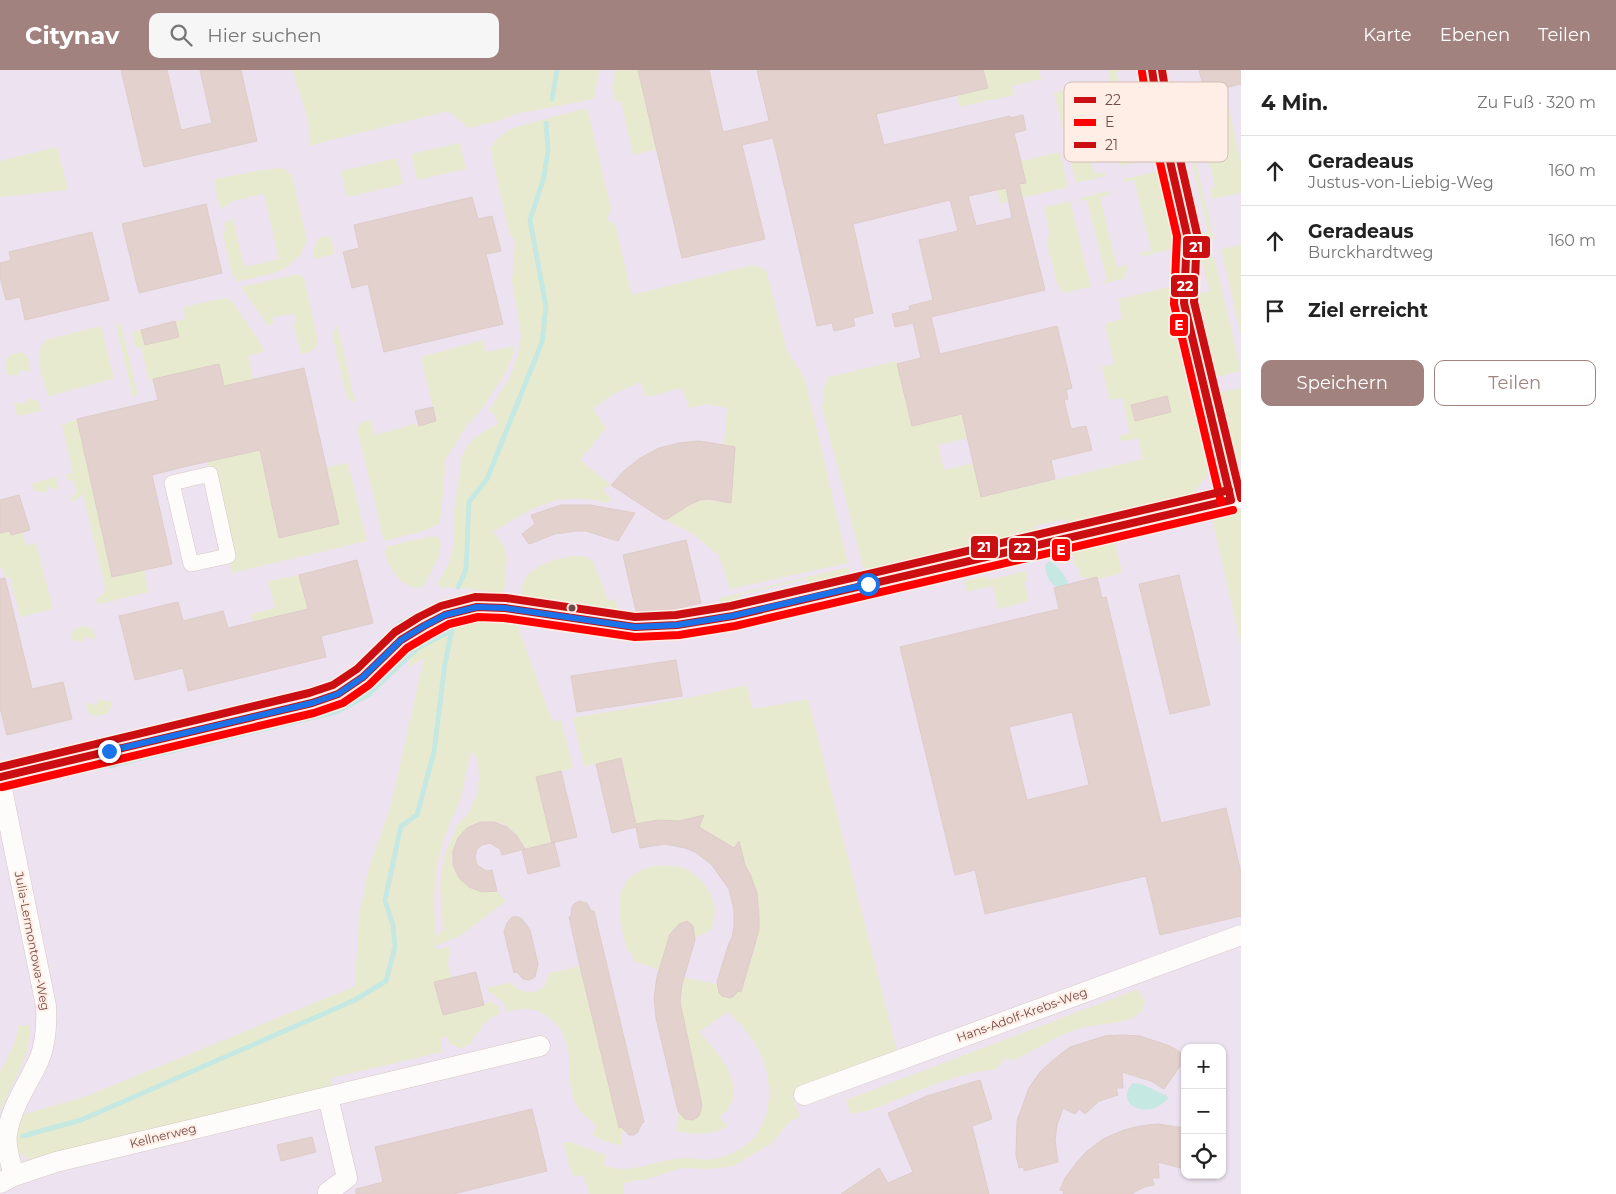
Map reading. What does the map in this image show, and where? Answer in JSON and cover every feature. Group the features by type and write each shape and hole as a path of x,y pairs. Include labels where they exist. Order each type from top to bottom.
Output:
{"street":[{"path":"0,777 320,700 338,694 363,677 401,640 445,615 477,607 505,608 635,627 677,625 732,616 1236,499 1184,303 1187,235 1170,162"},
{"path":"210,474 228,556 191,564 172,483 210,474"},
{"name":"Julia-Lermontowa-Weg","path":"0,790 3,794 13,842 46,1006 47,1022 40,1058 10,1120 7,1136 7,1179"},
{"name":"Hans-Adolf-Krebs-Weg","path":"804,1095 1241,935"},
{"name":"Kellnerweg","path":"7,1179 56,1162 540,1046"},
{"path":"328,1097 347,1178 328,1192 328,1194"}],"shaded area":[{"path":"0,70 1241,70 1241,1194 0,1194"}],"green space":[{"path":"292,70 599,70 594,99 516,114 469,128 448,111 310,146 308,118"},
{"path":"615,70 638,70 657,149 633,155 621,101 615,102 612,86"},
{"path":"983,70 1039,70 1041,79 1012,86 1014,95 959,107 957,95 987,88"},
{"path":"1108,70 1123,70 1116,72 1118,82 1111,82"},
{"path":"1064,91 1064,134 1054,93"},
{"path":"1228,105 1241,163 1241,193 1212,199 1210,189 1215,187 1209,162 1228,162"},
{"path":"587,108 611,209 607,220 615,224 632,295 753,265 766,270 787,351 805,379 848,563 730,589 719,556 692,533 665,520 700,500 731,503 735,447 724,444 727,408 707,404 689,408 682,388 647,397 640,382 614,394 593,408 606,428 580,460 611,485 603,489 611,499 608,503 591,499 575,499 547,503 534,508 493,532 505,547 507,559 504,594 464,588 440,588 438,584 452,551 454,506 463,455 471,441 498,424 495,416 489,410 510,377 518,354 521,336 512,282 515,241 510,235 490,149 496,140 509,129"},
{"path":"460,143 466,169 417,180 411,154"},
{"path":"57,147 68,190 0,197 0,161"},
{"path":"1060,152 1068,187 1000,203 997,190 1025,183 1021,161"},
{"path":"397,158 403,184 347,197 341,171"},
{"path":"1071,162 1091,162 1094,174 1105,172 1106,174 1105,176 1076,183"},
{"path":"1119,162 1138,162 1121,166"},
{"path":"1192,162 1196,162 1214,239 1198,243 1197,235 1208,232"},
{"path":"283,168 292,175 307,241 301,254 286,268 274,273 237,282 232,273 223,234 226,230 224,224 233,218 244,267 279,259 264,194 229,202 229,204 220,209 214,179"},
{"path":"1162,170 1180,247 1143,256 1140,253 1151,250 1134,180 1123,182 1124,179"},
{"path":"1108,191 1110,195 1100,197 1117,267 1127,265 1128,270 1123,279 1101,284 1101,282 1107,280 1087,200 1081,201 1080,198"},
{"path":"1070,201 1091,287 1063,293 1057,284 1047,242 1050,234 1044,207"},
{"path":"330,236 335,254 313,259 314,247 319,238"},
{"path":"1241,245 1241,335 1221,249"},
{"path":"1214,257 1241,371 1220,376 1210,372 1191,295 1210,291 1202,260"},
{"path":"298,274 304,278 318,341 314,349 301,354 293,323 296,322 294,313 272,318 273,324 268,326 241,287"},
{"path":"1174,286 1180,313 1171,316 1181,360 1188,359 1193,376 1185,379 1196,424 1205,422 1212,448 1212,458 1207,475 1196,490 1173,505 1067,530 1064,519 1035,526 1042,536 872,576 863,567 822,407 824,387 828,377 896,361 912,426 1000,405 1005,430 938,445 944,470 974,463 982,497 1143,459 1138,438 1124,441 1119,439 1119,436 1130,433 1122,398 1110,400 1102,367 1114,364 1105,324 1122,319 1118,299"},
{"path":"224,298 229,299 233,303 262,345 263,352 248,356 253,379 244,381 233,444 219,364 149,381 141,347 135,348 132,332 185,319 183,307"},
{"path":"121,324 138,396 133,397 116,325"},
{"path":"337,325 356,404 347,398 333,337 333,332"},
{"path":"101,326 114,379 48,396 39,360 42,346 46,340"},
{"path":"483,340 486,352 513,346 513,353 505,374 478,414 468,424 446,458 440,524 420,532 384,541 357,428 360,423 371,420 375,435 414,424 419,426 436,421 421,357"},
{"path":"23,353 28,357 31,372 20,370 19,376 7,374 6,360 13,354"},
{"path":"1241,388 1241,460 1233,462 1227,449 1217,401 1222,392"},
{"path":"27,398 38,401 41,411 17,416 14,402 26,404"},
{"path":"77,419 112,577 144,570 149,592 99,604 95,600 106,591 83,494 72,503 71,497 76,493 73,480 67,481 66,474 73,473 62,425"},
{"path":"260,450 279,538 339,524 327,467 348,463 367,541 232,573 207,462"},
{"path":"56,477 59,490 48,487 46,493 33,490 32,483"},
{"path":"1241,508 1241,645 1211,514"},
{"path":"10,531 11,534 22,532 26,545 36,543 53,609 20,617 10,577 5,578 3,568 0,569 0,533"},
{"path":"432,536 439,538 441,543 436,562 423,587 409,586 396,576 388,562 385,547"},
{"path":"1115,543 1122,573 1090,581 1089,577 1081,578 1078,566 1075,566 1072,553"},
{"path":"577,556 587,557 594,563 608,601 615,599 620,611 592,608 592,605 578,603 577,606 521,596 522,586 532,571 548,562"},
{"path":"849,567 850,570 842,583 810,590 807,579 739,595 742,607 722,611 719,598"},
{"path":"1026,571 1028,580 1024,582 1029,601 998,609 993,586 967,592 964,581 987,576 988,580"},
{"path":"299,575 307,609 253,622 251,614 275,608 268,581"},
{"path":"495,617 522,619 519,629 552,721 561,720 573,768 536,777 552,843 523,850 517,836 505,825 492,821 479,823 467,830 457,840 452,853 453,867 462,881 478,891 497,891 506,901 460,936 435,946 435,950 450,946 448,964 451,978 434,982 443,1015 484,1005 490,1001 499,1007 501,1013 492,1017 484,1024 468,1046 460,1048 450,1044 447,1036 441,1038 442,1052 331,1078 333,1090 33,1161 19,1152 16,1138 22,1115 87,1096 355,986 359,916 368,871 391,805 424,658 408,668 413,647 442,631","holes":["471,751 478,760 479,779 476,797 468,814 457,825 444,856 440,884 443,930 436,936 434,901 437,865 444,838 461,798"]},
{"path":"84,626 93,630 96,639 84,637 83,642 71,640 72,632 78,627"},
{"path":"747,685 752,709 808,699 898,1055 792,1096 800,1117 790,1121 772,1143 733,1166 710,1169 681,1168 651,1178 624,1183 623,1194 589,1194 584,1175 573,1177 563,1143 569,1142 606,1155 604,1166 624,1169 680,1158 719,1158 736,1151 750,1142 760,1129 766,1115 769,1100 769,1083 759,1050 741,1025 728,1012 699,1032 720,1056 731,1075 733,1096 729,1107 719,1117 728,1126 715,1132 702,1134 676,1131 678,1114 682,1113 685,1119 693,1120 699,1116 700,1109 703,1107 681,1012 680,1002 684,977 719,985 719,993 726,998 734,996 737,991 741,992 753,955 758,931 759,918 755,889 739,842 733,849 725,842 699,827 704,815 679,821 658,820 636,824 621,759 584,766 573,718 688,698"},
{"path":"98,699 111,702 111,707 107,714 94,716 87,711 86,703 97,705"},
{"path":"655,866 680,867 695,875 709,891 715,911 712,930 696,937 693,936 693,926 687,922 679,924 675,930 672,930 660,970 633,961 632,953 627,950 619,911 623,888 629,878 640,871"},
{"path":"580,966 619,1128 623,1127 621,1145 607,1142 592,1135 597,1126 583,1113 575,1102 571,1092 569,1055 562,1033 556,1024 539,1012 529,1009 506,1012 504,1003 485,988 510,983 522,991 534,992 543,986 550,973"},
{"path":"1138,989 1145,1002 1141,1011 1128,1020 1074,1030 1012,1061 1007,1057 995,1070 966,1074 866,1111 851,1114 846,1100"},
{"path":"30,1025 30,1035 25,1057 0,1110 0,1072 14,1045 19,1026"}],"water":[{"path":"1051,562 1060,570 1069,586 1058,588 1052,584 1045,569 1045,565"},
{"path":"1133,1083 1142,1084 1169,1097 1161,1104 1152,1108 1136,1108 1130,1104 1127,1098 1128,1091"}],"building":[{"path":"121,70 167,70 181,130 212,123 200,70 241,70 257,141 144,167"},
{"path":"638,70 709,70 723,132 769,121 757,70 983,70 988,88 876,114 884,145 1010,116 1010,118 1023,115 1026,130 1014,133 1026,183 1019,184 1045,290 931,317 940,354 1057,326 1072,388 1066,390 1068,399 1064,400 1071,429 1086,426 1092,450 1051,460 1055,479 981,497 962,414 912,426 897,364 921,358 913,323 895,327 892,314 910,310 909,306 933,300 919,240 958,231 950,200 853,224 873,313 853,318 855,326 834,331 832,323 817,326 773,138 742,145 765,239 682,258","holes":["1006,188 1012,218 976,226 968,196"]},
{"path":"1199,70 1241,70 1241,84 1228,87 1228,82 1202,82"},
{"path":"472,197 478,219 492,216 501,251 486,254 503,324 384,352 368,284 352,288 343,252 359,248 354,225"},
{"path":"206,204 222,273 139,293 122,224"},
{"path":"92,232 109,300 25,320 20,297 6,300 0,277 0,263 11,260 9,252"},
{"path":"175,321 179,337 145,345 141,330"},
{"path":"219,364 224,386 304,368 339,524 279,538 260,450 183,467 152,475 172,564 112,577 77,419 158,400 153,379"},
{"path":"1167,396 1171,412 1135,421 1131,405"},
{"path":"433,407 436,421 419,426 415,411"},
{"path":"699,441 735,447 731,503 709,499 700,500 667,519 663,519 611,485 640,458 659,448"},
{"path":"19,495 30,530 11,535 10,531 0,533 0,500"},
{"path":"561,505 590,505 635,513 618,541 586,531 576,531 555,534 529,544 522,534 535,524 531,515"},
{"path":"686,540 701,603 652,614 637,615 623,555"},
{"path":"357,560 373,623 321,636 326,657 188,691 183,668 135,680 119,616 178,602 183,621 223,611 228,628 308,609 299,575"},
{"path":"1179,575 1210,705 1170,714 1139,584"},
{"path":"1097,577 1102,598 1106,597 1161,823 1226,808 1241,873 1241,916 1160,935 1146,876 985,914 975,870 955,875 900,647 1059,609 1054,588","holes":["1072,712 1089,785 1027,800 1009,727"]},
{"path":"5,578 32,689 63,682 72,719 7,735 0,708 0,579"},
{"path":"676,660 682,696 577,712 571,676"},
{"path":"621,758 636,824 658,820 679,821 704,815 699,827 734,848 739,841 745,865 757,893 759,929 741,992 738,991 730,998 719,993 717,982 732,938 734,926 734,910 729,889 711,864 695,852 665,844 640,848 636,827 612,833 596,764"},
{"path":"561,771 577,837 552,843 536,777"},
{"path":"480,822 494,822 507,827 517,836 525,849 502,855 500,849 490,843 482,845 477,849 475,857 477,865 486,871 492,870 497,891 482,892 469,887 459,878 453,865 453,851 458,838 467,828"},
{"path":"554,842 560,866 528,874 522,850"},
{"path":"579,901 587,903 591,911 594,911 644,1122 634,1135 629,1135 621,1127 619,1128 580,966 569,917 571,916 572,907"},
{"path":"512,917 522,919 530,930 538,964 535,977 529,980 523,979 517,972 514,973 504,932 507,923"},
{"path":"687,921 693,926 695,940 682,984 680,1002 702,1105 699,1116 693,1120 685,1119 678,1111 656,1018 654,997 657,977 670,934 679,924"},
{"path":"476,972 484,1005 443,1015 434,982"},
{"path":"1105,1036 1140,1036 1170,1046 1181,1053 1181,1065 1164,1089 1151,1081 1122,1072 1123,1088 1116,1088 1118,1095 1099,1101 1085,1114 1079,1109 1075,1114 1063,1108 1057,1125 1055,1140 1058,1162 1024,1171 1024,1167 1019,1168 1016,1155 1017,1121 1029,1088 1040,1072 1070,1047"},
{"path":"980,1080 992,1119 972,1126 989,1194 841,1194 879,1168 888,1183 913,1172 888,1113 927,1096"},
{"path":"532,1109 547,1171 453,1194 356,1194 356,1189 383,1182 375,1147"},
{"path":"1158,1124 1181,1127 1181,1168 1158,1162 1159,1178 1152,1178 1154,1185 1144,1187 1131,1194 1063,1194 1064,1191 1060,1190 1065,1178 1087,1151 1103,1139 1124,1130"},
{"path":"312,1137 316,1152 281,1161 277,1145"}],"waterway":[{"path":"552,99 557,70"},
{"path":"458,587 466,570 469,502 487,479 542,342 546,307 530,220 544,177 548,150 546,123"},
{"path":"372,655 402,622 407,623"},
{"path":"24,783 117,764 336,712 368,695 418,648 452,630"},
{"path":"23,1136 81,1120 355,1000 386,981 395,947 393,925 385,900 401,826 417,815 434,752 445,663 452,630"},
{"path":"195,717 314,690 347,675 362,664"}],"transit line":[{"name":"22","path":"1152,70 1154,82"},
{"name":"21","path":"1162,70 1164,82"},
{"name":"E","path":"1142,72 1144,82"},
{"name":"E","path":"1160,162 1177,236 1174,304 1221,502"},
{"name":"22","path":"1170,162 1187,235 1184,303 1231,500"},
{"name":"21","path":"1181,162 1197,234 1194,302 1241,498"},
{"name":"21","path":"0,767 309,693 333,685 357,669 395,632 419,617 441,606 475,597 506,598 635,617 676,615 731,606 1229,490"},
{"name":"22","path":"0,777 312,703 338,694 363,677 401,640 445,615 477,607 505,608 635,627 677,625 733,616 1231,500"},
{"name":"E","path":"2,787 314,713 343,703 369,685 407,648 449,624 478,617 504,618 635,637 679,635 735,626 1233,510"}],"route":[{"path":"109,751 312,703 338,694 363,677 401,640 416,630 445,615 477,607 505,608 635,627 677,625 732,616 868,584"}]}
